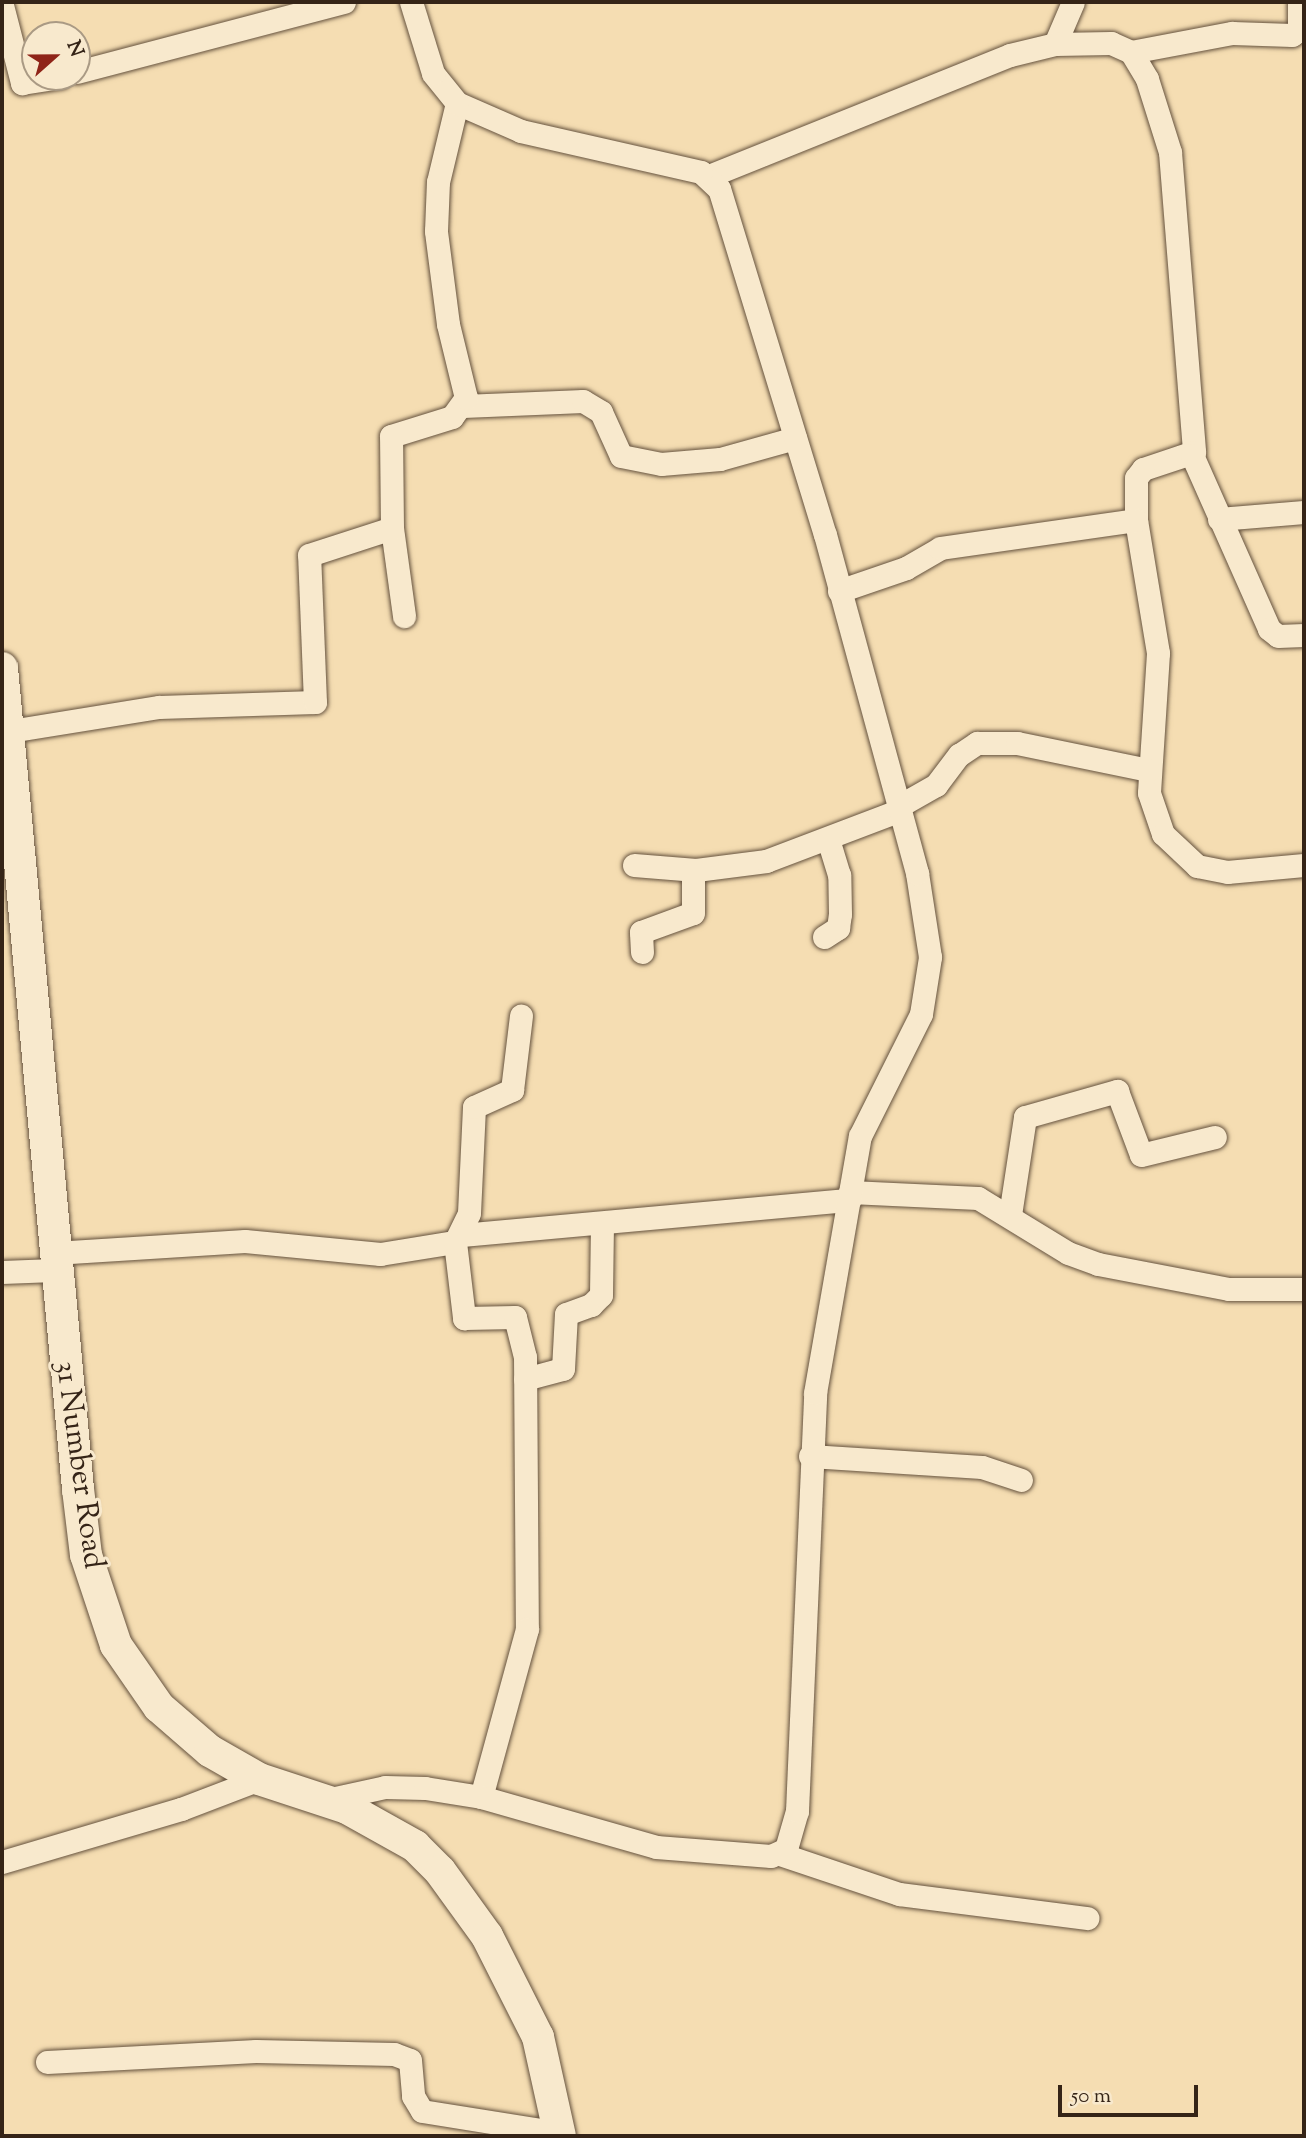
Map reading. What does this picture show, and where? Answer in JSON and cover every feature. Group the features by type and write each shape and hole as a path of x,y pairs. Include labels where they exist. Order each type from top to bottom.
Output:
{"main road":[{"name":"31 Number Road","path":"2,668 10,731 54,1261 86,1555 116,1644 159,1707 210,1751 259,1779 326,1800 415,1846 440,1871 487,1936 538,2037 560,2135"}],"street":[{"path":"91,68 344,2"},
{"path":"411,2 433,74 457,103 522,131 709,176 974,68 1055,44 1111,43 1131,52 1232,33 1292,35 1299,30 1299,2"},
{"path":"1055,44 1073,2"},
{"path":"2,5 21,79"},
{"path":"1131,52 1147,79 1170,152 1192,455 1269,629 1278,636 1304,635"},
{"path":"457,103 438,182 436,231 448,324 465,389 463,407"},
{"path":"709,176 723,198 795,438 899,808 922,899 929,976 912,1034 860,1136 810,1455 797,1811 791,1840 780,1854"},
{"path":"404,616 391,528 391,436 444,421 463,407 583,401 601,412 621,456 661,464 720,459 795,438"},
{"path":"1192,455 1139,473 1136,520 1158,653 1158,712 1148,770 1149,793 1163,834 1197,866 1227,872 1304,865"},
{"path":"1219,519 1304,512"},
{"path":"839,591 906,568 940,548 1136,520"},
{"path":"10,731 159,707 310,705 318,690 309,555 391,528"},
{"path":"634,866 693,870 775,859 899,808 936,785 959,755 977,744 1017,743 1148,770"},
{"path":"824,937 838,928 840,914 839,875 828,839"},
{"path":"642,952 641,932 692,913 693,870"},
{"path":"481,1797 527,1629 525,1379 523,1340 515,1317 464,1318 458,1239 469,1213 474,1107 512,1090 521,1016"},
{"path":"1010,1215 1025,1117 1117,1091 1141,1155 1215,1137"},
{"path":"2,1272 54,1261 245,1241 380,1254 436,1250 458,1239 850,1196 978,1198 1010,1215 1068,1253 1098,1264 1206,1286 1304,1289"},
{"path":"525,1379 556,1373 566,1366 566,1314 591,1305 601,1295 602,1225"},
{"path":"810,1455 982,1467 1021,1480"},
{"path":"2,1862 119,1829 259,1779"},
{"path":"326,1800 385,1787 481,1797 656,1847 780,1854 899,1894 1087,1918"},
{"path":"47,2062 256,2051 394,2054 410,2060 413,2096 422,2111 560,2135"}]}
